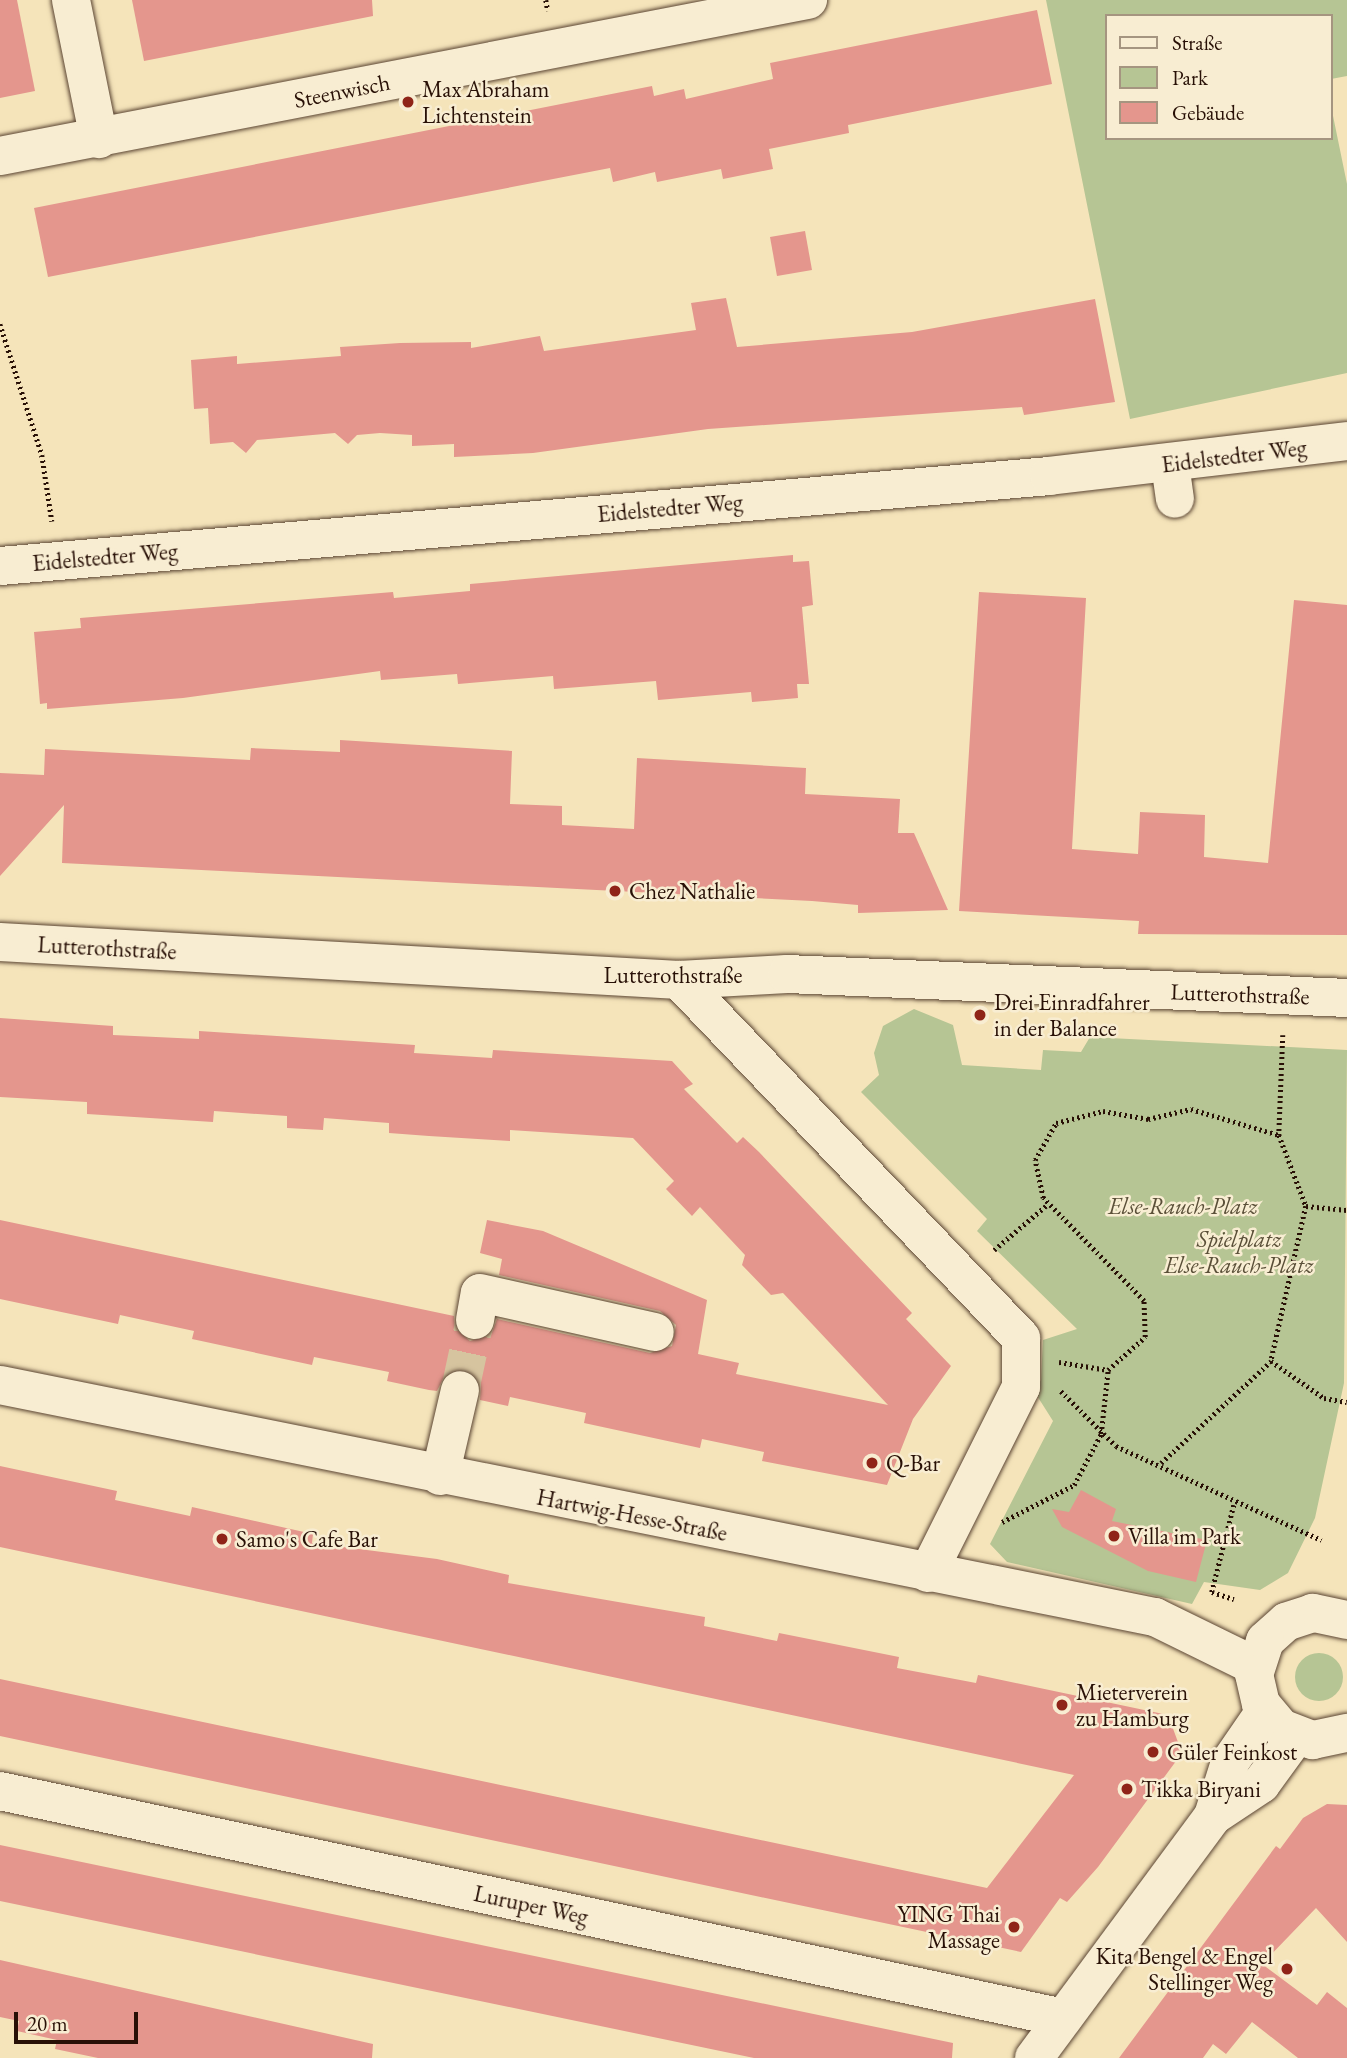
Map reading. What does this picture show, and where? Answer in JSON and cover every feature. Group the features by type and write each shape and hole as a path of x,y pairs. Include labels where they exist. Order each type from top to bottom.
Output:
{"street":[{"path":"71,0 99,139"},
{"name":"Steenwisch","path":"0,156 808,0"},
{"name":"Eidelstedter Weg","path":"0,566 1172,481 1344,443"},
{"name":"Lutterothstraße","path":"0,942 679,980 787,974 1347,998"},
{"path":"679,980 1021,1338 1021,1387 929,1573"},
{"path":"475,1320 480,1293 655,1332"},
{"name":"Hartwig-Hesse-Straße","path":"0,1385 440,1476 1155,1617 1255,1666"},
{"path":"440,1476 460,1390"},
{"path":"1342,1608 1304,1615 1278,1627 1255,1666 1265,1711 1296,1736 1322,1740 1347,1733"},
{"path":"1034,2058 1213,1816 1230,1762 1265,1711"},
{"path":"1213,1816 1261,1784 1296,1736"},
{"name":"Luruper Weg","path":"0,1791 1063,2018"}],"path":[{"path":"0,324 42,455 52,522"},
{"path":"1161,1463 1271,1361 1306,1206 1279,1135 1286,995"},
{"path":"1002,1522 1074,1485 1101,1434 1108,1370 1145,1337 1144,1301 1048,1204 1035,1160 1056,1123 1103,1111 1148,1119 1191,1109 1279,1135"},
{"path":"996,1249 1048,1204"},
{"path":"1306,1206 1347,1210"},
{"path":"1045,1360 1108,1370"},
{"path":"1271,1361 1324,1398 1347,1402"},
{"path":"1056,1385 1101,1434 1161,1463 1234,1505 1321,1540"},
{"path":"1234,1505 1212,1592 1234,1599"}],"green space":[{"path":"1046,0 1347,0 1347,76 1333,79 1333,14 1106,14 1106,140 1333,140 1333,116 1347,184 1347,373 1130,419"},
{"name":"Else-Rauch-Platz","path":"914,1009 953,1025 962,1065 1041,1070 1043,1050 1081,1052 1090,1037 1347,1050 1344,1383 1315,1518 1288,1573 1260,1590 1204,1582 1192,1604 1007,1562 990,1544 1053,1421 1034,1391 1041,1380 1043,1340 1077,1329 977,1231 987,1219 861,1092 879,1075 874,1053 883,1026"},
{"path":"1319,1653 1336,1660 1343,1677 1336,1694 1319,1701 1302,1694 1295,1677 1302,1660"}],"building":[{"path":"0,0 17,0 35,91 0,98"},
{"path":"132,0 372,0 373,16 144,61"},
{"path":"1037,10 1052,84 848,125 849,133 769,149 773,169 723,179 721,169 657,182 655,172 613,182 610,168 48,277 34,208 652,86 654,96 684,89 686,99 773,79 770,63"},
{"path":"805,231 812,270 777,276 770,237"},
{"path":"726,298 737,347 912,332 1095,299 1115,402 1024,415 1022,407 708,429 533,453 454,457 454,444 412,446 412,435 380,433 357,435 348,444 335,433 257,440 246,453 233,442 210,444 208,408 194,409 191,360 237,356 237,364 341,356 340,347 400,343 471,342 471,348 540,336 544,351 696,330 691,303"},
{"path":"793,555 793,562 809,561 813,605 802,607 809,684 797,684 798,698 752,702 751,692 658,700 656,681 554,689 553,676 458,684 457,674 381,680 380,671 183,698 47,709 47,703 40,704 34,632 81,628 80,618 393,592 394,598 470,591 470,584"},
{"path":"979,592 1086,598 1072,849 1138,854 1140,812 1205,815 1204,857 1268,863 1294,600 1347,605 1347,935 1138,934 1139,921 959,911"},
{"path":"340,740 512,751 510,804 562,806 562,825 634,829 637,758 806,768 805,794 900,799 898,833 914,833 948,910 858,913 858,905 812,901 62,863 64,805 0,876 0,773 44,775 45,749 250,760 251,748 340,752"},
{"path":"0,1018 113,1026 113,1035 199,1039 199,1031 415,1045 414,1053 492,1058 493,1050 672,1061 693,1084 684,1089 737,1143 743,1137 759,1152 912,1313 906,1319 951,1366 913,1419 887,1485 762,1461 764,1452 702,1439 700,1448 584,1423 586,1413 510,1397 508,1406 480,1400 481,1383 464,1369 445,1375 437,1391 429,1390 387,1381 389,1372 314,1357 312,1365 192,1339 194,1331 120,1315 118,1324 0,1299 0,1220 454,1316 455,1328 470,1341 491,1335 497,1319 650,1353 672,1346 676,1325 660,1311 499,1275 502,1259 480,1253 487,1220 543,1231 707,1300 698,1354 739,1363 736,1374 888,1405 783,1293 771,1295 742,1265 745,1255 700,1207 692,1216 666,1189 674,1181 633,1138 510,1130 510,1141 429,1136 389,1133 389,1123 324,1118 323,1130 287,1128 287,1116 214,1111 213,1122 87,1114 87,1102 0,1097"},
{"path":"0,1466 117,1491 115,1500 190,1516 192,1507 313,1534 312,1543 437,1559 509,1575 508,1583 705,1617 704,1626 777,1641 779,1633 899,1657 897,1668 976,1683 978,1675 1168,1715 1182,1753 1098,1867 1067,1902 1060,1898 1021,1952 0,1736 0,1679 987,1888 1074,1775 0,1547"},
{"name":"Villa im Park","path":"1081,1490 1116,1509 1112,1521 1207,1540 1196,1582 1148,1571 1062,1527 1052,1509 1069,1512"},
{"path":"1327,1804 1347,1805 1347,1942 1316,1908 1262,1964 1317,2005 1327,1992 1347,2008 1347,2058 1298,2058 1252,2022 1226,2054 1213,2044 1203,2058 1119,2058 1276,1846 1280,1849 1303,1818"},
{"path":"0,1845 953,2043 952,2058 754,2058 0,1901"},
{"path":"0,1960 373,2044 372,2058 98,2058 55,2049 57,2040 17,2031 19,2021 0,2017"}],"tunnel":[{"path":"460,1390 475,1320"}],"place":[{"name":"Max Abraham Lichtenstein","path":"408,102"},
{"name":"Chez Nathalie","path":"615,891"},
{"name":"Drei Einradfahrer in der Balance","path":"980,1015"},
{"name":"Q-Bar","path":"872,1463"},
{"name":"Villa im Park","path":"1114,1536"},
{"name":"Samo's Cafe Bar","path":"222,1539"},
{"name":"Mieterverein zu Hamburg","path":"1062,1705"},
{"name":"Güler Feinkost","path":"1153,1752"},
{"name":"Tikka Biryani","path":"1127,1789"},
{"name":"YING Thai Massage","path":"1014,1927"},
{"name":"Kita Bengel & Engel Stellinger Weg","path":"1287,1969"}],"park label":[{"name":"Spielplatz Else-Rauch-Platz","path":"1239,1252"}]}
